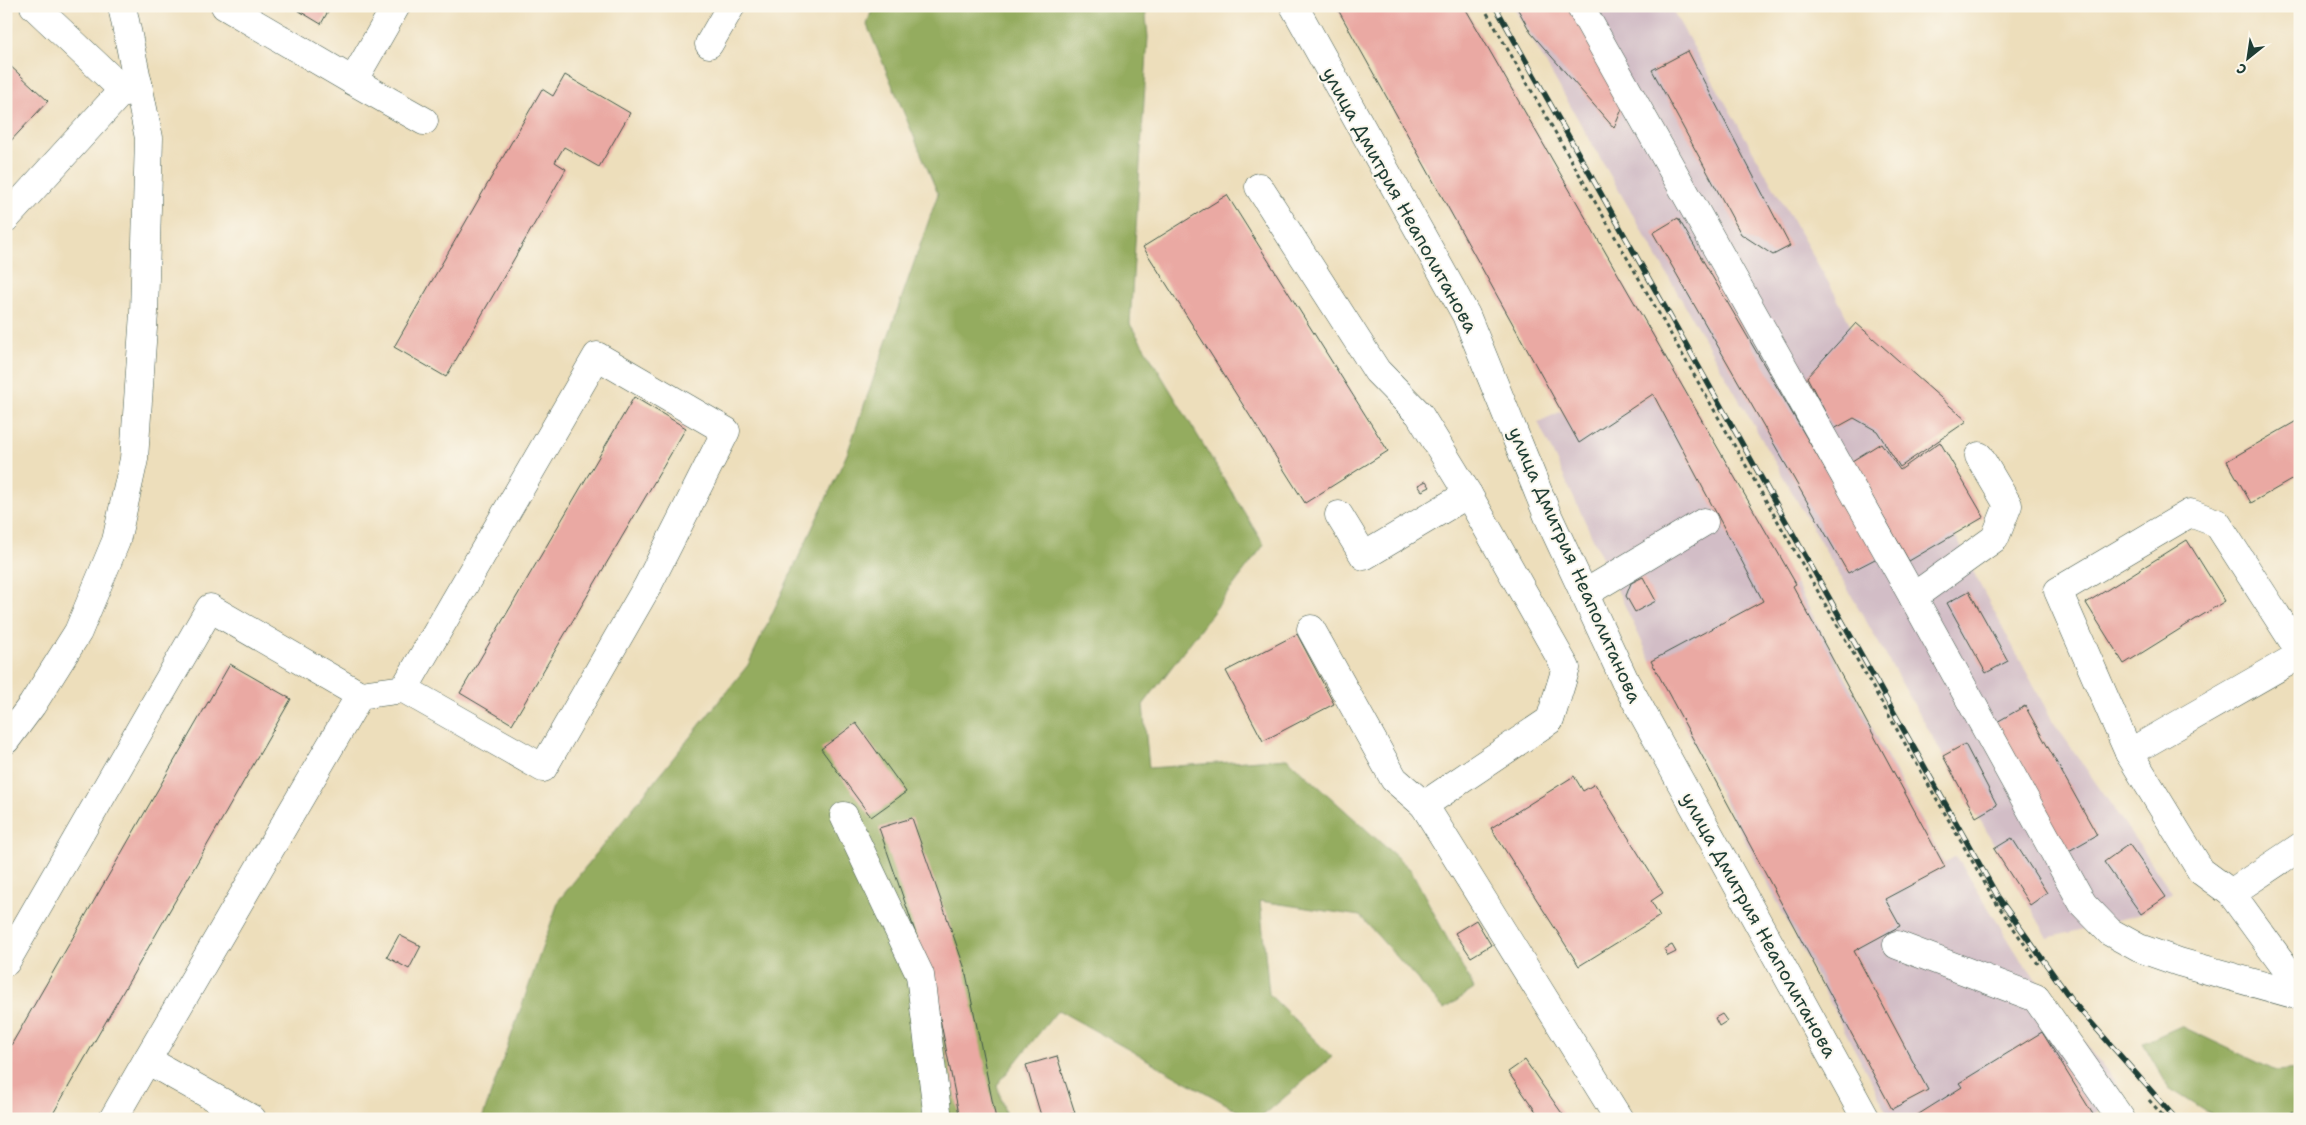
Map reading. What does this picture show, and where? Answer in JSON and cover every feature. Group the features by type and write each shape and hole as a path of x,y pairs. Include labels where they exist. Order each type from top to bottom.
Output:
{"street":[{"path":"34,6 131,87"},
{"path":"6,740 32,705 78,632 116,541 134,459 144,313 149,138 131,87 122,6"},
{"path":"225,6 424,121"},
{"path":"353,81 396,6"},
{"path":"710,44 731,6"},
{"name":"улица Дмитрия Неаполитанова","path":"1294,6 1466,315 1548,516 1625,681 1866,1119"},
{"path":"1580,6 1913,597 2083,904 2110,932 2139,948 2179,962 2300,996"},
{"path":"6,218 131,87"},
{"path":"1259,187 1377,371 1419,414 1468,494 1566,668 1550,720 1424,805"},
{"path":"6,962 210,608 360,695 404,690 543,768 648,587 726,431 597,356 404,690"},
{"path":"1913,597 1995,538 2008,505 1979,456"},
{"path":"1339,515 1364,556 1468,494"},
{"path":"2129,753 2300,654 2218,523 2190,513 2058,591 2129,753 2201,871 2230,893 2300,988"},
{"path":"1584,594 1704,522"},
{"path":"1311,628 1394,779 1424,805 1619,1119"},
{"path":"113,1119 360,695"},
{"path":"844,816 920,975 938,1119"},
{"path":"2230,893 2300,847"},
{"path":"1897,945 2036,998 2121,1119"},
{"path":"147,1060 252,1119"}],"path":[{"path":"1483,6 1994,901 2043,971"},
{"path":"2146,1097 2166,1119"},
{"path":"2283,1119 2300,1106"}],"shaded area":[{"path":"1336,6 1464,6 1796,584 1944,863 1956,856 2021,960 2124,1093 2087,1119 1891,1119 1651,661 1538,422 1562,411"},
{"path":"1513,6 1670,6 1835,294 1980,585 2052,720 2172,892 2166,897 2141,914 2048,938"}],"green space":[{"path":"873,6 1145,6 1148,37 1130,324 1264,545 1143,705 1149,768 1287,758 1411,870 1474,989 1444,1009 1360,916 1260,901 1269,994 1332,1057 1259,1119 1253,1119 1058,1010 997,1085 1007,1119 482,1119 559,900 748,665 847,454 938,194 867,25"},
{"path":"2181,1026 2276,1071 2300,1069 2300,1119 2218,1119 2169,1088 2143,1043"}],"building":[{"path":"291,6 331,6 321,24"},
{"path":"1336,6 1464,6 1796,584 1793,586 1945,867 1885,899 1900,926 1854,951 1928,1090 1892,1109 1651,661 1763,601 1653,394 1579,443"},
{"path":"1516,6 1569,6 1625,102 1614,128 1531,33"},
{"path":"1688,51 1790,246 1773,255 1741,234 1652,70"},
{"path":"6,62 48,101 6,146"},
{"path":"565,75 630,113 599,167 564,147 555,162 566,169 446,377 394,347 542,89 553,96"},
{"path":"1227,195 1388,451 1305,503 1143,247"},
{"path":"1678,218 1877,558 1848,573 1653,233"},
{"path":"1856,323 1967,421 1900,467 1877,431 1854,418 1834,429 1807,377"},
{"path":"634,397 686,428 512,724 460,693"},
{"path":"2300,419 2300,475 2251,503 2227,461"},
{"path":"1940,442 1984,517 1909,561 1852,461 1881,443 1900,470"},
{"path":"1426,481 1430,487 1422,491 1418,485"},
{"path":"2187,540 2225,601 2124,664 2086,603"},
{"path":"1643,577 1656,601 1635,612 1626,596 1631,583"},
{"path":"1969,591 2008,661 1986,673 1947,603"},
{"path":"1297,634 1334,704 1263,741 1226,671"},
{"path":"230,664 291,699 50,1119 6,1119 6,1054"},
{"path":"2025,706 2097,835 2067,852 1995,723"},
{"path":"856,723 906,792 871,817 821,749"},
{"path":"1965,744 1997,805 1976,817 1943,756"},
{"path":"1574,776 1583,791 1595,784 1663,893 1651,901 1660,916 1579,966 1491,828"},
{"path":"912,818 965,969 996,1119 960,1119 933,983 879,828"},
{"path":"2012,838 2047,893 2030,905 1994,849"},
{"path":"2129,844 2166,897 2141,914 2104,862"},
{"path":"1476,920 1491,945 1471,957 1455,933"},
{"path":"399,935 421,946 409,969 387,957"},
{"path":"1672,945 1676,952 1668,956 1664,949"},
{"path":"1722,1014 1727,1021 1719,1026 1715,1018"},
{"path":"2042,1032 2094,1116 2089,1119 1911,1119 1962,1087 1959,1083"},
{"path":"1057,1056 1075,1113 1054,1119 1042,1119 1026,1065"},
{"path":"1525,1060 1566,1119 1529,1119 1537,1113 1508,1072"}],"railway":[{"path":"1495,6 1998,897 2073,1002 2176,1119"}]}
